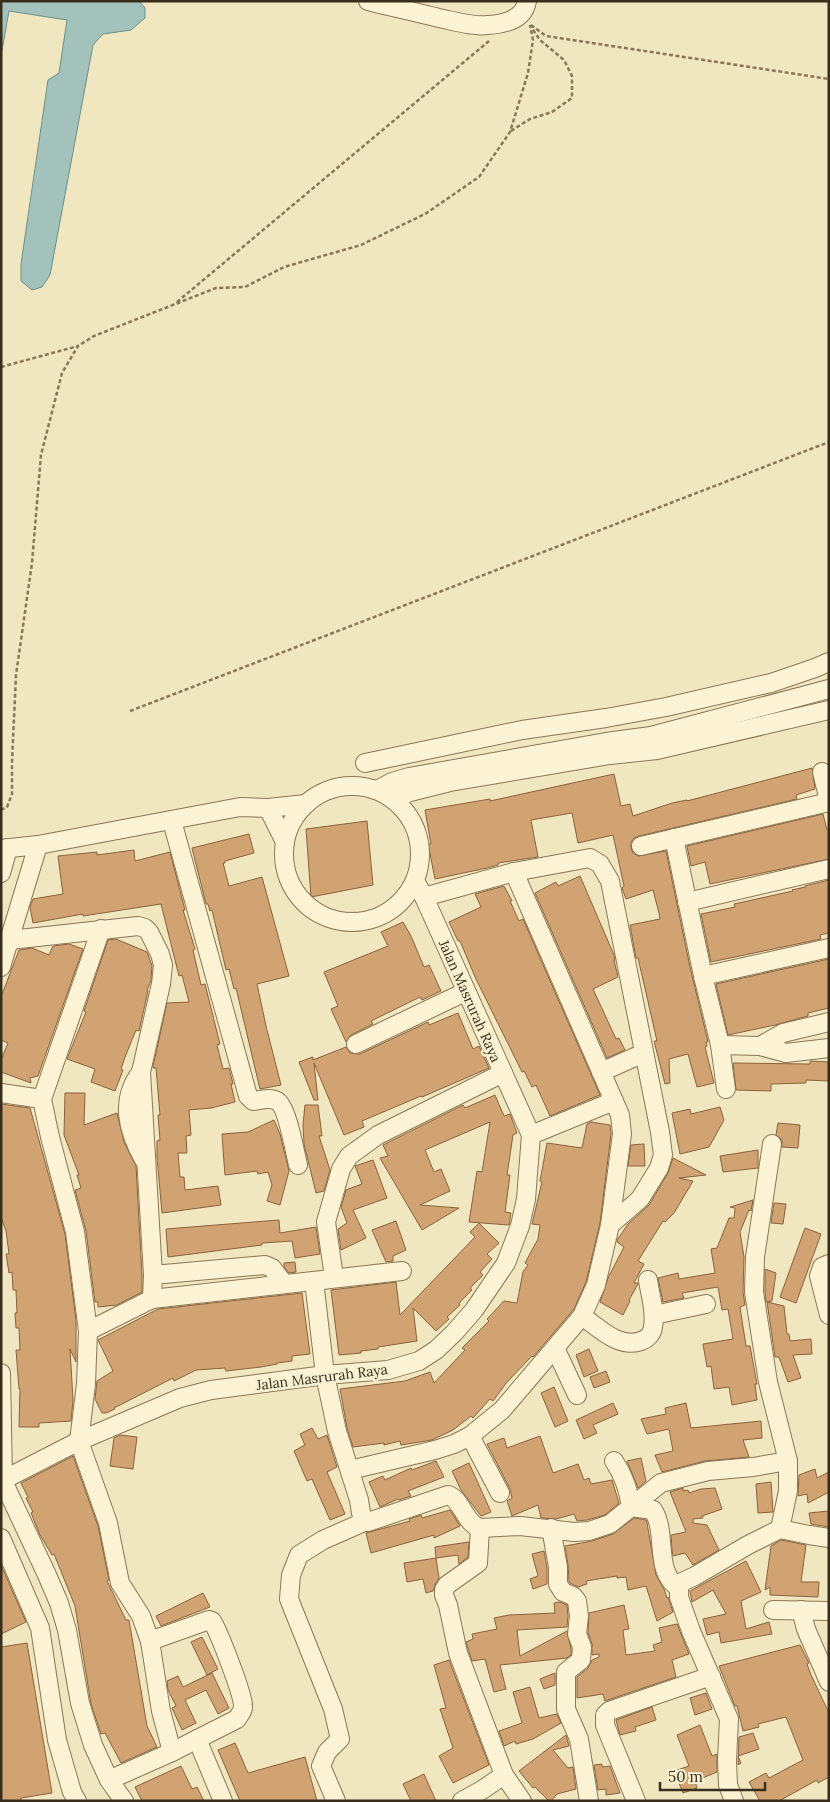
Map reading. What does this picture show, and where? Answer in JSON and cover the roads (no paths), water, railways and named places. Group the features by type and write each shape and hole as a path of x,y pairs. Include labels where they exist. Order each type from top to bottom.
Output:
{"street":[{"path":"368,1 456,22 487,26 503,23 526,13"},
{"path":"365,763 522,730 666,707 771,683 829,662"},
{"path":"681,736 829,689"},
{"path":"385,795 392,782 408,777 606,742 651,736 681,736 829,710"},
{"path":"641,846 829,802 822,772"},
{"path":"346,786 363,787 385,795 411,819 419,839 421,860 415,881 403,900 386,914 365,921 343,922 322,916 304,903 291,885 284,864 285,842 293,821 306,804 325,792 346,786"},
{"path":"1,873 5,848 38,845 240,807 268,808 306,804"},
{"path":"268,808 285,842"},
{"path":"172,821 248,1096 253,1101 274,1099 279,1101 284,1111 298,1165"},
{"path":"674,838 703,976 720,1045 726,1089"},
{"path":"1,967 38,845"},
{"path":"424,897 514,872 590,858 597,861 604,868 610,881 663,1148 659,1168 640,1199 610,1225"},
{"path":"687,902 829,869"},
{"path":"350,1470 435,1450 470,1436 502,1410 582,1316 596,1285 610,1225 622,1127 620,1115 514,872"},
{"name":"Jalan Masrurah Raya","path":"2,1481 79,1442 180,1398 211,1390 325,1375 388,1370 419,1362 436,1350 454,1333 474,1310 506,1263 520,1226 526,1199 531,1135 465,992 424,897 415,881"},
{"path":"10,940 138,926 145,928 149,932 160,954 163,973 141,1072 130,1089 128,1098 129,1126 133,1140 148,1166 153,1275 152,1299"},
{"path":"100,929 42,1099 75,1232 88,1331 86,1384 79,1442 108,1523 120,1583 141,1616 150,1640 161,1711 172,1752"},
{"path":"703,976 829,948"},
{"path":"356,1044 465,992"},
{"path":"760,1046 783,1034 829,1022"},
{"path":"720,1045 760,1046 786,1054 829,1048"},
{"path":"601,1072 644,1053"},
{"path":"334,1277 326,1222 342,1169 349,1156 378,1135 503,1073"},
{"path":"1,1094 42,1099"},
{"path":"531,1135 614,1101"},
{"path":"772,1144 755,1257 754,1292 768,1382 788,1461 788,1491 780,1528"},
{"path":"829,1264 822,1267 819,1276 829,1315"},
{"path":"153,1275 268,1266 276,1272 284,1284"},
{"path":"88,1331 152,1299 402,1270"},
{"path":"582,1316 620,1342 639,1342 648,1336 653,1328 654,1315 648,1280"},
{"path":"314,1281 325,1375 338,1431 364,1518"},
{"path":"654,1315 706,1304"},
{"path":"555,1348 577,1395"},
{"path":"1,1373 2,1481 58,1603 67,1630 80,1703 93,1744 109,1780 124,1801"},
{"path":"470,1436 500,1493"},
{"path":"614,1461 626,1483 631,1507"},
{"path":"336,1801 321,1766 326,1752 340,1739 333,1709 290,1599 291,1575 299,1556 364,1518 372,1521 448,1495 456,1500 474,1526 480,1528 520,1526 574,1532 589,1531 610,1524 661,1483 708,1471 753,1467 788,1461"},
{"path":"631,1507 653,1510 658,1518 661,1528 661,1551 666,1572 670,1580 679,1588"},
{"path":"480,1528 478,1563 447,1585 444,1595 448,1605 458,1653 504,1775 522,1801"},
{"path":"551,1528 558,1567 558,1584 563,1592 573,1596 577,1601 579,1616 577,1634 582,1647 582,1660 566,1672 566,1708 579,1739 589,1801"},
{"path":"734,1801 728,1785 726,1760 729,1719 691,1631 679,1597 679,1588 682,1582 780,1528 809,1536 829,1538"},
{"path":"1,1538 40,1628 57,1740 73,1800"},
{"path":"773,1610 829,1611"},
{"path":"801,1610 806,1629 829,1682"},
{"path":"109,1780 172,1752 237,1719 243,1710 243,1702 214,1623 209,1620 150,1640"},
{"path":"636,1801 605,1725 606,1715 609,1711 711,1676"},
{"path":"197,1739 223,1801"},
{"path":"462,1801 483,1796 504,1775"}],"water":[{"path":"1,1 139,1 145,8 145,18 131,30 103,34 93,45 50,275 42,287 32,290 21,281 21,264 48,80 59,73 67,20 9,11 1,56"}]}
